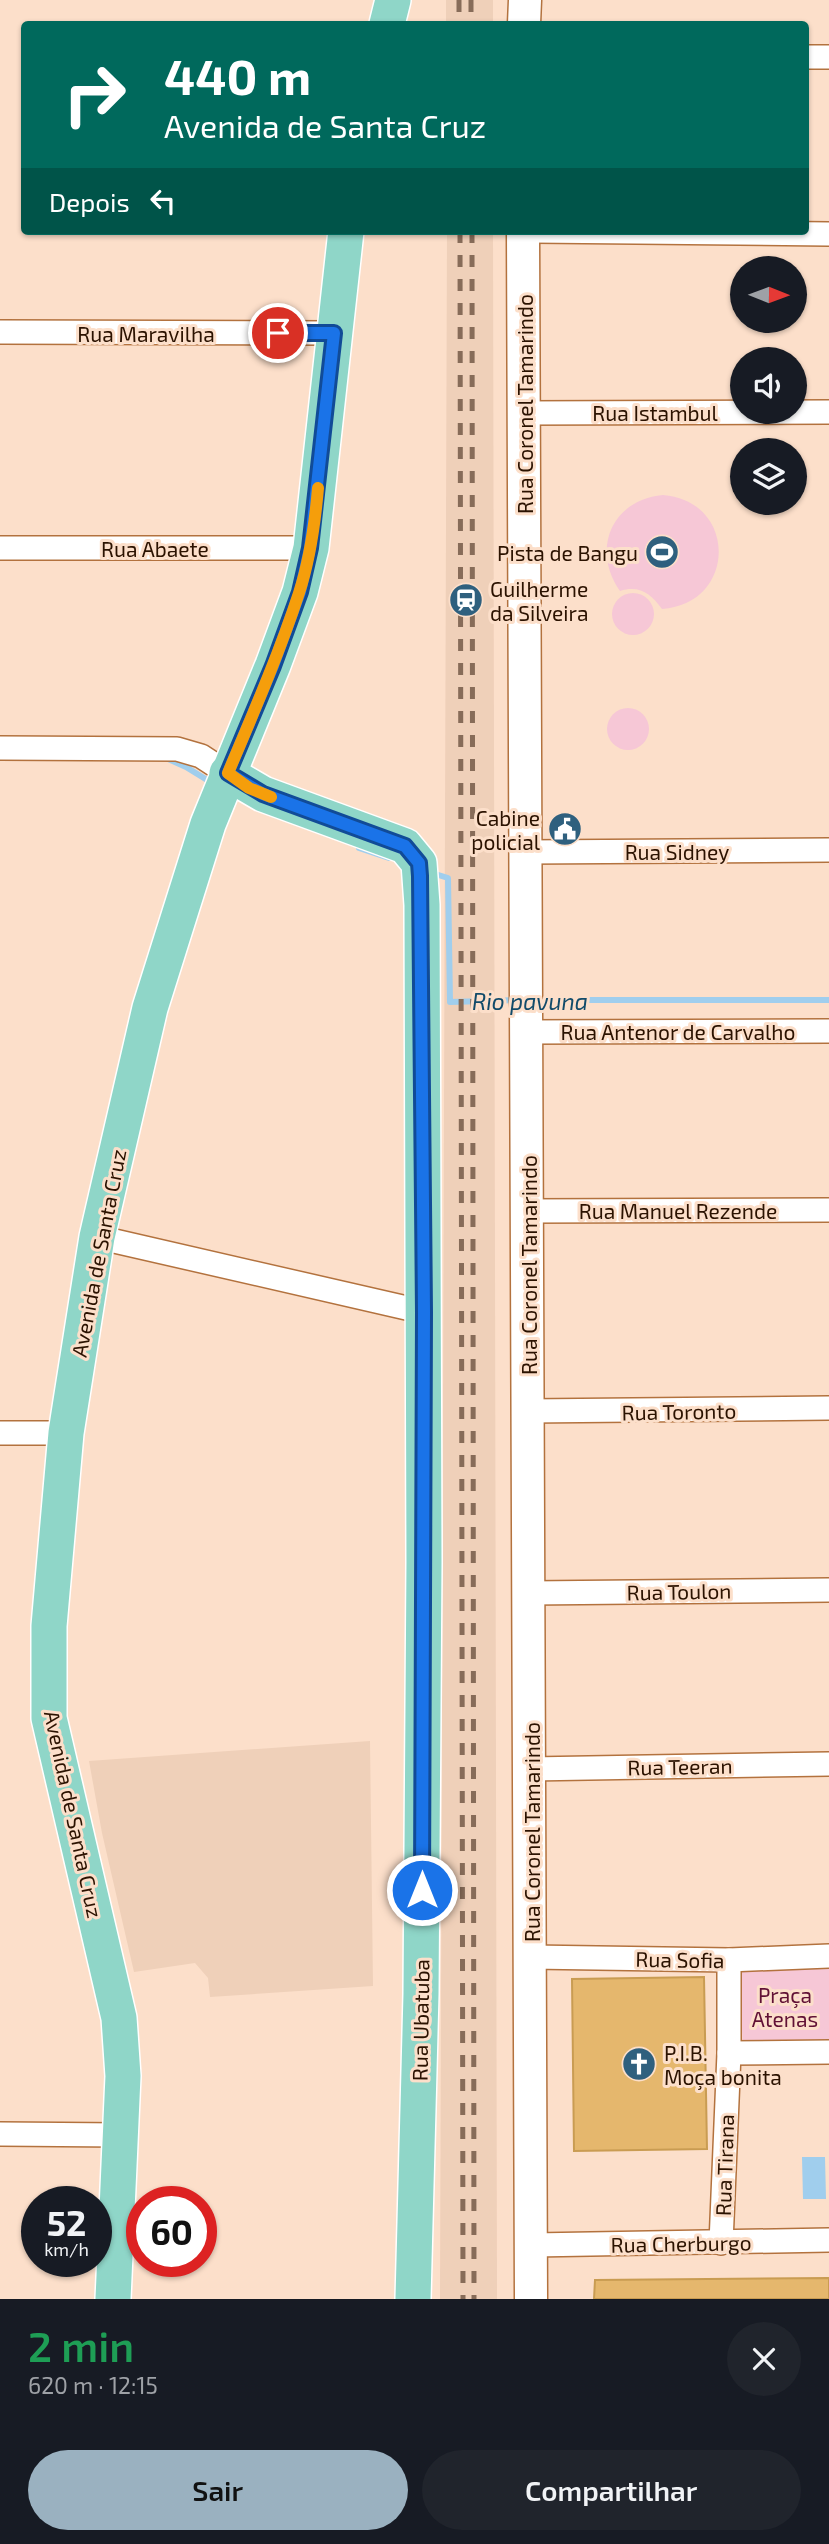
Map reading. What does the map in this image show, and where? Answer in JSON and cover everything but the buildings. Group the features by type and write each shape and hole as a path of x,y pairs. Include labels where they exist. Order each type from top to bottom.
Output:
{"main road":[{"path":"388,21 393,0"},
{"path":"524,21 525,0"},
{"name":"Avenida de Santa Cruz","path":"113,2299 123,2076 119,2018 49,1718 49,1614 66,1433 97,1237 150,1008 208,824 273,666 300,592 310,548 346,235"},
{"name":"Rua Coronel Tamarindo","path":"523,235 533,2245 531,2299"},
{"name":"Rua Ubatuba","path":"228,773 263,794 405,846 419,863 422,905 424,1312 421,1994 413,2299"}],"street":[{"path":"809,57 829,57"},
{"path":"809,234 829,234"},
{"name":"Rua Maravilha","path":"0,332 334,333"},
{"name":"Rua Istambul","path":"523,413 829,412"},
{"name":"Rua Abaete","path":"0,548 310,548"},
{"path":"0,748 177,749 201,756 228,773"},
{"name":"Rua Sidney","path":"526,852 829,850"},
{"name":"Rua Antenor de Carvalho","path":"526,1032 829,1031"},
{"name":"Rua Manuel Rezende","path":"528,1211 829,1210"},
{"path":"97,1237 424,1312"},
{"name":"Rua Toronto","path":"528,1412 829,1408"},
{"path":"0,1433 66,1433"},
{"name":"Rua Toulon","path":"529,1593 829,1590"},
{"name":"Rua Teeran","path":"530,1769 829,1764"},
{"name":"Rua Sofia","path":"531,1957 729,1960 829,1956"},
{"name":"Rua Tirana","path":"721,2243 729,2053 729,1960"},
{"path":"729,2053 829,2052"},
{"path":"0,2134 121,2135"},
{"name":"Rua Cherburgo","path":"533,2245 829,2240"}],"shaded area":[{"path":"446,0 493,0 493,21 446,21"},
{"path":"447,235 493,235 497,2299 440,2299"},
{"path":"370,1741 373,1986 210,1997 208,1978 195,1963 134,1972 102,1833 89,1761"}],"green space":[{"name":"Pista de Bangu","path":"663,495 688,501 705,515 715,532 719,552 715,572 704,590 687,603 662,609 644,592 633,589 620,591 611,575 607,544 611,530 630,506"},
{"path":"633,593 648,599 654,614 648,629 633,635 618,629 612,614 618,599"},
{"path":"628,708 643,714 649,729 643,744 628,750 613,744 607,729 613,714"},
{"name":"Praça Atenas","path":"829,1956 829,2052 743,2053 739,1960"}],"water":[{"path":"802,2157 825,2157 826,2199 803,2199"}],"waterway":[{"name":"Rio pavuna","path":"166,758 212,783"},
{"name":"Rio pavuna","path":"359,848 389,858"},
{"name":"Rio pavuna","path":"432,873 448,878 450,1002 516,1000"},
{"name":"Rio pavuna","path":"533,1000 829,1000"}],"railway":[{"path":"459,0 459,21"},
{"path":"471,0 471,21"},
{"path":"460,235 463,2299"},
{"path":"472,235 474,2299"}],"slow traffic":[{"path":"271,797 249,788 228,773 273,666 300,592 310,548 318,488"}],"place":[{"name":"Pista de Bangu","path":"662,552"},
{"name":"Guilherme da Silveira","path":"466,600"},
{"name":"Cabine policial","path":"565,829"},
{"name":"P.I.B. Moça bonita","path":"639,2064"}],"route":[{"path":"278,333 334,333 316,511 300,592 273,666 228,773 263,794 398,842 412,853 419,863 422,905 424,1312 422,1890"}]}
